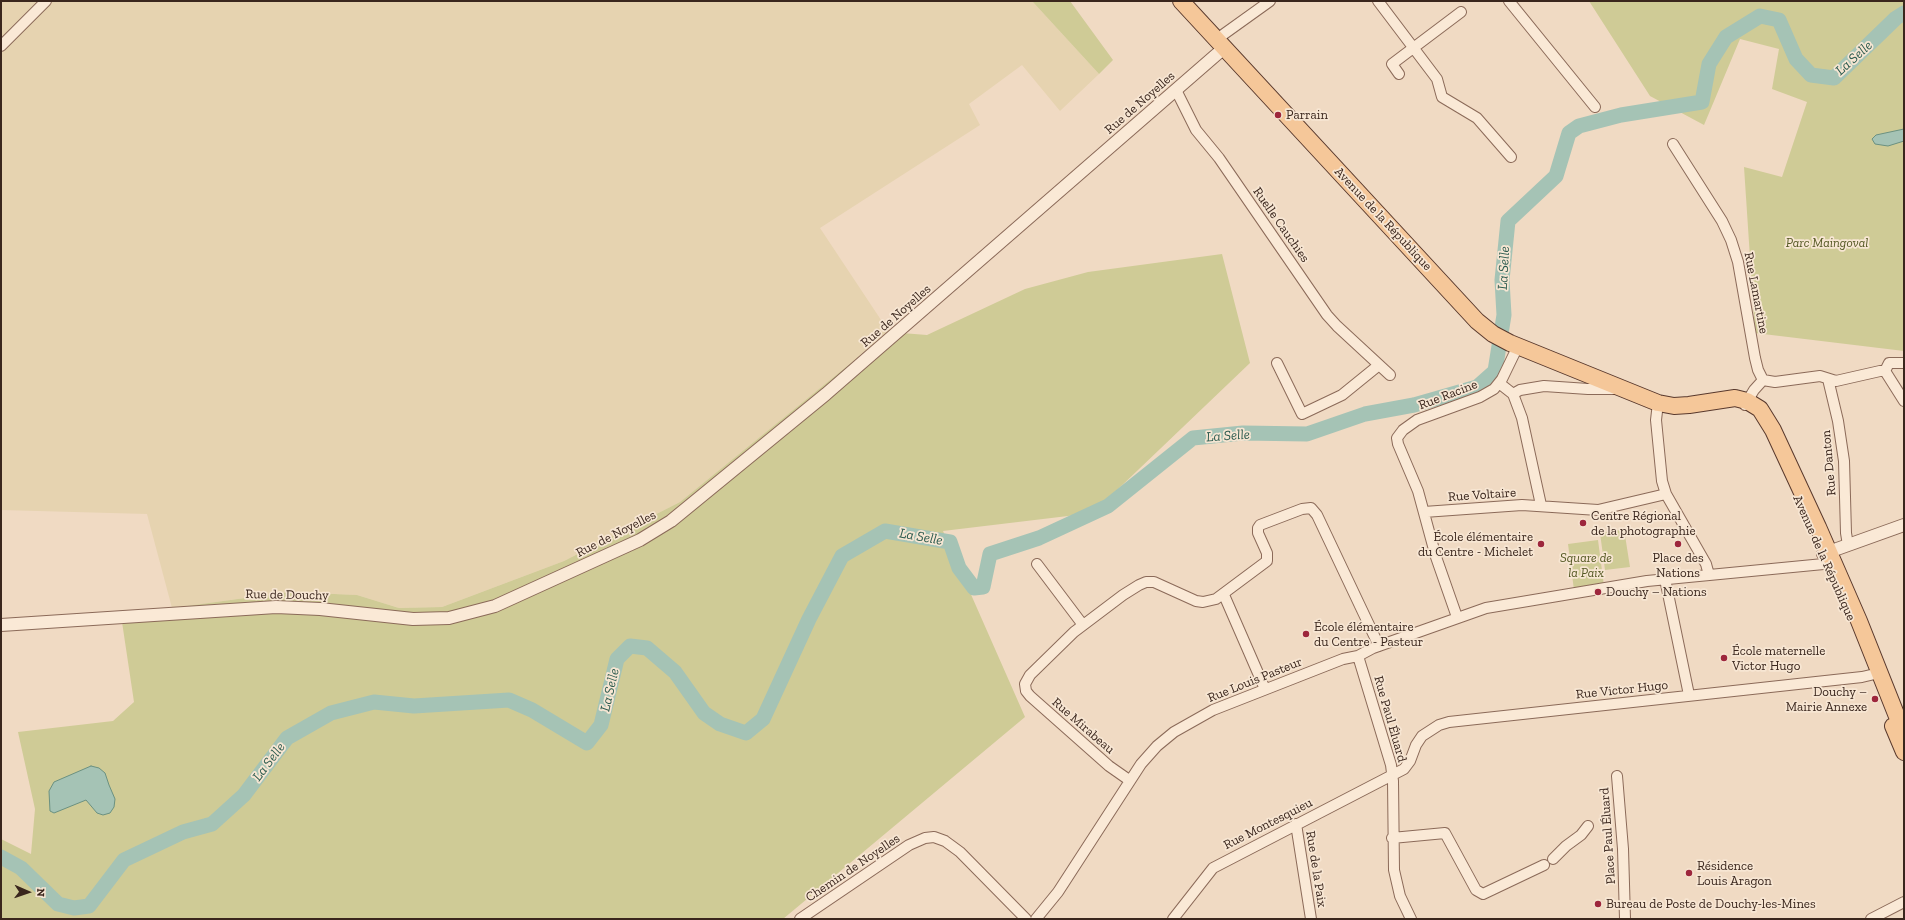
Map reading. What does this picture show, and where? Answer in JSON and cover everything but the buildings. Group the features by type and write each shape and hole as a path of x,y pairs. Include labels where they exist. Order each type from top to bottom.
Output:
{"main road":[{"name":"Avenue de la République","path":"1181,1 1477,321 1490,331 1514,344 1620,389 1658,403 1674,406 1735,398 1760,409 1770,424 1828,558 1859,621 1904,752"},
{"name":"Avenue de la République","path":"1876,674 1904,734"}],"street":[{"path":"1,46 46,1"},
{"path":"1221,43 1270,1"},
{"path":"1378,1 1437,79 1442,97 1480,120 1511,157"},
{"path":"1509,1 1595,107"},
{"path":"1399,74 1392,64 1461,12"},
{"name":"Rue de Noyelles","path":"564,575 649,536 671,521 831,390 1176,90 1221,43"},
{"name":"Ruelle Cauchies","path":"1176,90 1196,130 1219,158 1327,315 1390,375"},
{"name":"Rue Lamartine","path":"1673,144 1722,222 1731,240 1740,270 1757,365 1763,380"},
{"name":"Rue Racine","path":"1424,512 1418,491 1398,444 1397,438 1400,433 1417,420 1480,398 1494,389 1499,383 1514,344"},
{"path":"1277,363 1302,414 1342,395 1379,365"},
{"path":"1885,371 1889,363 1904,363"},
{"path":"1746,404 1756,387 1763,380 1775,382 1817,376 1840,381 1880,370 1885,371"},
{"path":"1885,371 1904,401"},
{"name":"Rue Danton","path":"1828,379 1838,420 1844,461 1846,533 1848,545"},
{"path":"1499,383 1513,394 1523,424 1541,505 1598,510 1666,494"},
{"name":"Avenue de la République","path":"1513,394 1520,390 1544,386 1588,389 1620,389"},
{"path":"1658,403 1656,420 1662,481 1666,494 1706,564 1709,575"},
{"name":"Rue Voltaire","path":"1424,512 1485,506 1541,505"},
{"path":"1037,564 1083,625 1127,592 1146,582 1158,583 1200,602 1212,601 1224,594 1267,561 1267,553 1258,533 1258,528 1263,524 1302,509 1311,508 1316,512 1379,646"},
{"path":"1424,512 1436,557 1457,617"},
{"path":"1828,558 1848,545 1904,525"},
{"name":"Rue Louis Pasteur","path":"1036,919 1058,892 1129,780 1152,751 1174,732 1208,713 1343,659 1358,656 1370,649 1457,617 1501,604 1665,579 1709,575 1828,558"},
{"name":"Rue de Douchy","path":"1,625 276,607 332,610 413,619 441,619 469,614 495,606 564,575"},
{"path":"1665,579 1689,696"},
{"path":"1224,594 1265,689"},
{"name":"Rue Mirabeau","path":"1083,625 1030,675 1026,681 1025,687 1030,696 1109,766 1129,780"},
{"name":"Rue Paul Éluard","path":"1358,656 1392,775 1393,863 1396,883 1403,903 1411,919"},
{"name":"Rue Victor Hugo","path":"1392,775 1404,769 1408,764 1422,736 1439,725 1449,722 1876,674"},
{"name":"Rue Montesquieu","path":"1173,919 1213,868 1392,775"},
{"name":"Place Paul Éluard","path":"1617,776 1623,849 1625,919"},
{"name":"Rue de la Paix","path":"1296,824 1309,919"},
{"path":"1392,838 1445,833 1476,890 1484,894 1548,862 1566,846 1582,835 1588,826"},
{"name":"Chemin de Noyelles","path":"800,919 909,845 920,840 930,838 941,839 960,852 1026,919"},
{"path":"1871,919 1904,902"}],"shaded area":[{"path":"1,1 1032,1 1099,74 1060,111 1022,65 969,104 980,125 820,228 889,332 680,502 564,561 442,607 399,608 357,595 289,592 172,608 147,514 1,510"},
{"path":"1904,129 1904,141 1888,146 1875,144 1872,139 1876,135"},
{"path":"91,766 99,768 105,773 115,799 114,807 110,813 103,815 97,813 86,800 54,813 50,811 49,791 54,782"}],"green space":[{"path":"1032,1 1070,1 1113,60 1099,74"},
{"name":"Parc Maingoval","path":"1589,1 1904,1 1904,351 1755,333 1744,167 1782,177 1807,102 1772,89 1779,49 1740,39 1704,125 1650,96"},
{"path":"1222,254 1250,363 1093,513 943,531 1025,717 783,919 1,919 1,839 31,854 35,809 18,732 113,721 134,702 122,622 172,608 289,592 357,595 399,608 442,607 564,561 680,502 889,332 927,335 1025,289 1088,272"},
{"path":"1624,529 1630,567 1605,570 1600,533"},
{"name":"Square de la Paix","path":"1598,540 1604,586 1574,590 1568,544"}],"waterway":[{"name":"La Selle","path":"1,857 21,868 58,904 74,908 89,906 124,860 183,832 212,824 244,795 287,738 331,713 374,702 414,706 509,700 532,710 587,743 601,725 617,659 630,646 647,648 675,672 704,713 720,724 746,733 763,719 809,619 842,556 885,531 950,542 959,568 974,588 983,587 990,554 1039,538 1108,506 1193,438 1243,433 1307,434 1365,414 1414,405 1477,387 1495,371 1504,315 1502,280 1508,221 1556,176 1569,133 1579,126 1621,115 1702,102 1709,64 1726,37 1760,16 1779,20 1796,59 1811,75 1834,78 1896,18 1904,13"}],"place":[{"name":"Parrain","path":"1278,115"},
{"name":"Centre Régional de la photographie","path":"1583,523"},
{"name":"École élémentaire du Centre - Michelet","path":"1541,544"},
{"name":"Place des Nations","path":"1678,544"},
{"name":"Douchy – Nations","path":"1598,592"},
{"name":"École élémentaire du Centre - Pasteur","path":"1306,634"},
{"name":"École maternelle Victor Hugo","path":"1724,658"},
{"name":"Douchy – Mairie Annexe","path":"1875,699"},
{"name":"Résidence Louis Aragon","path":"1689,873"},
{"name":"Bureau de Poste de Douchy-les-Mines","path":"1598,904"}]}
